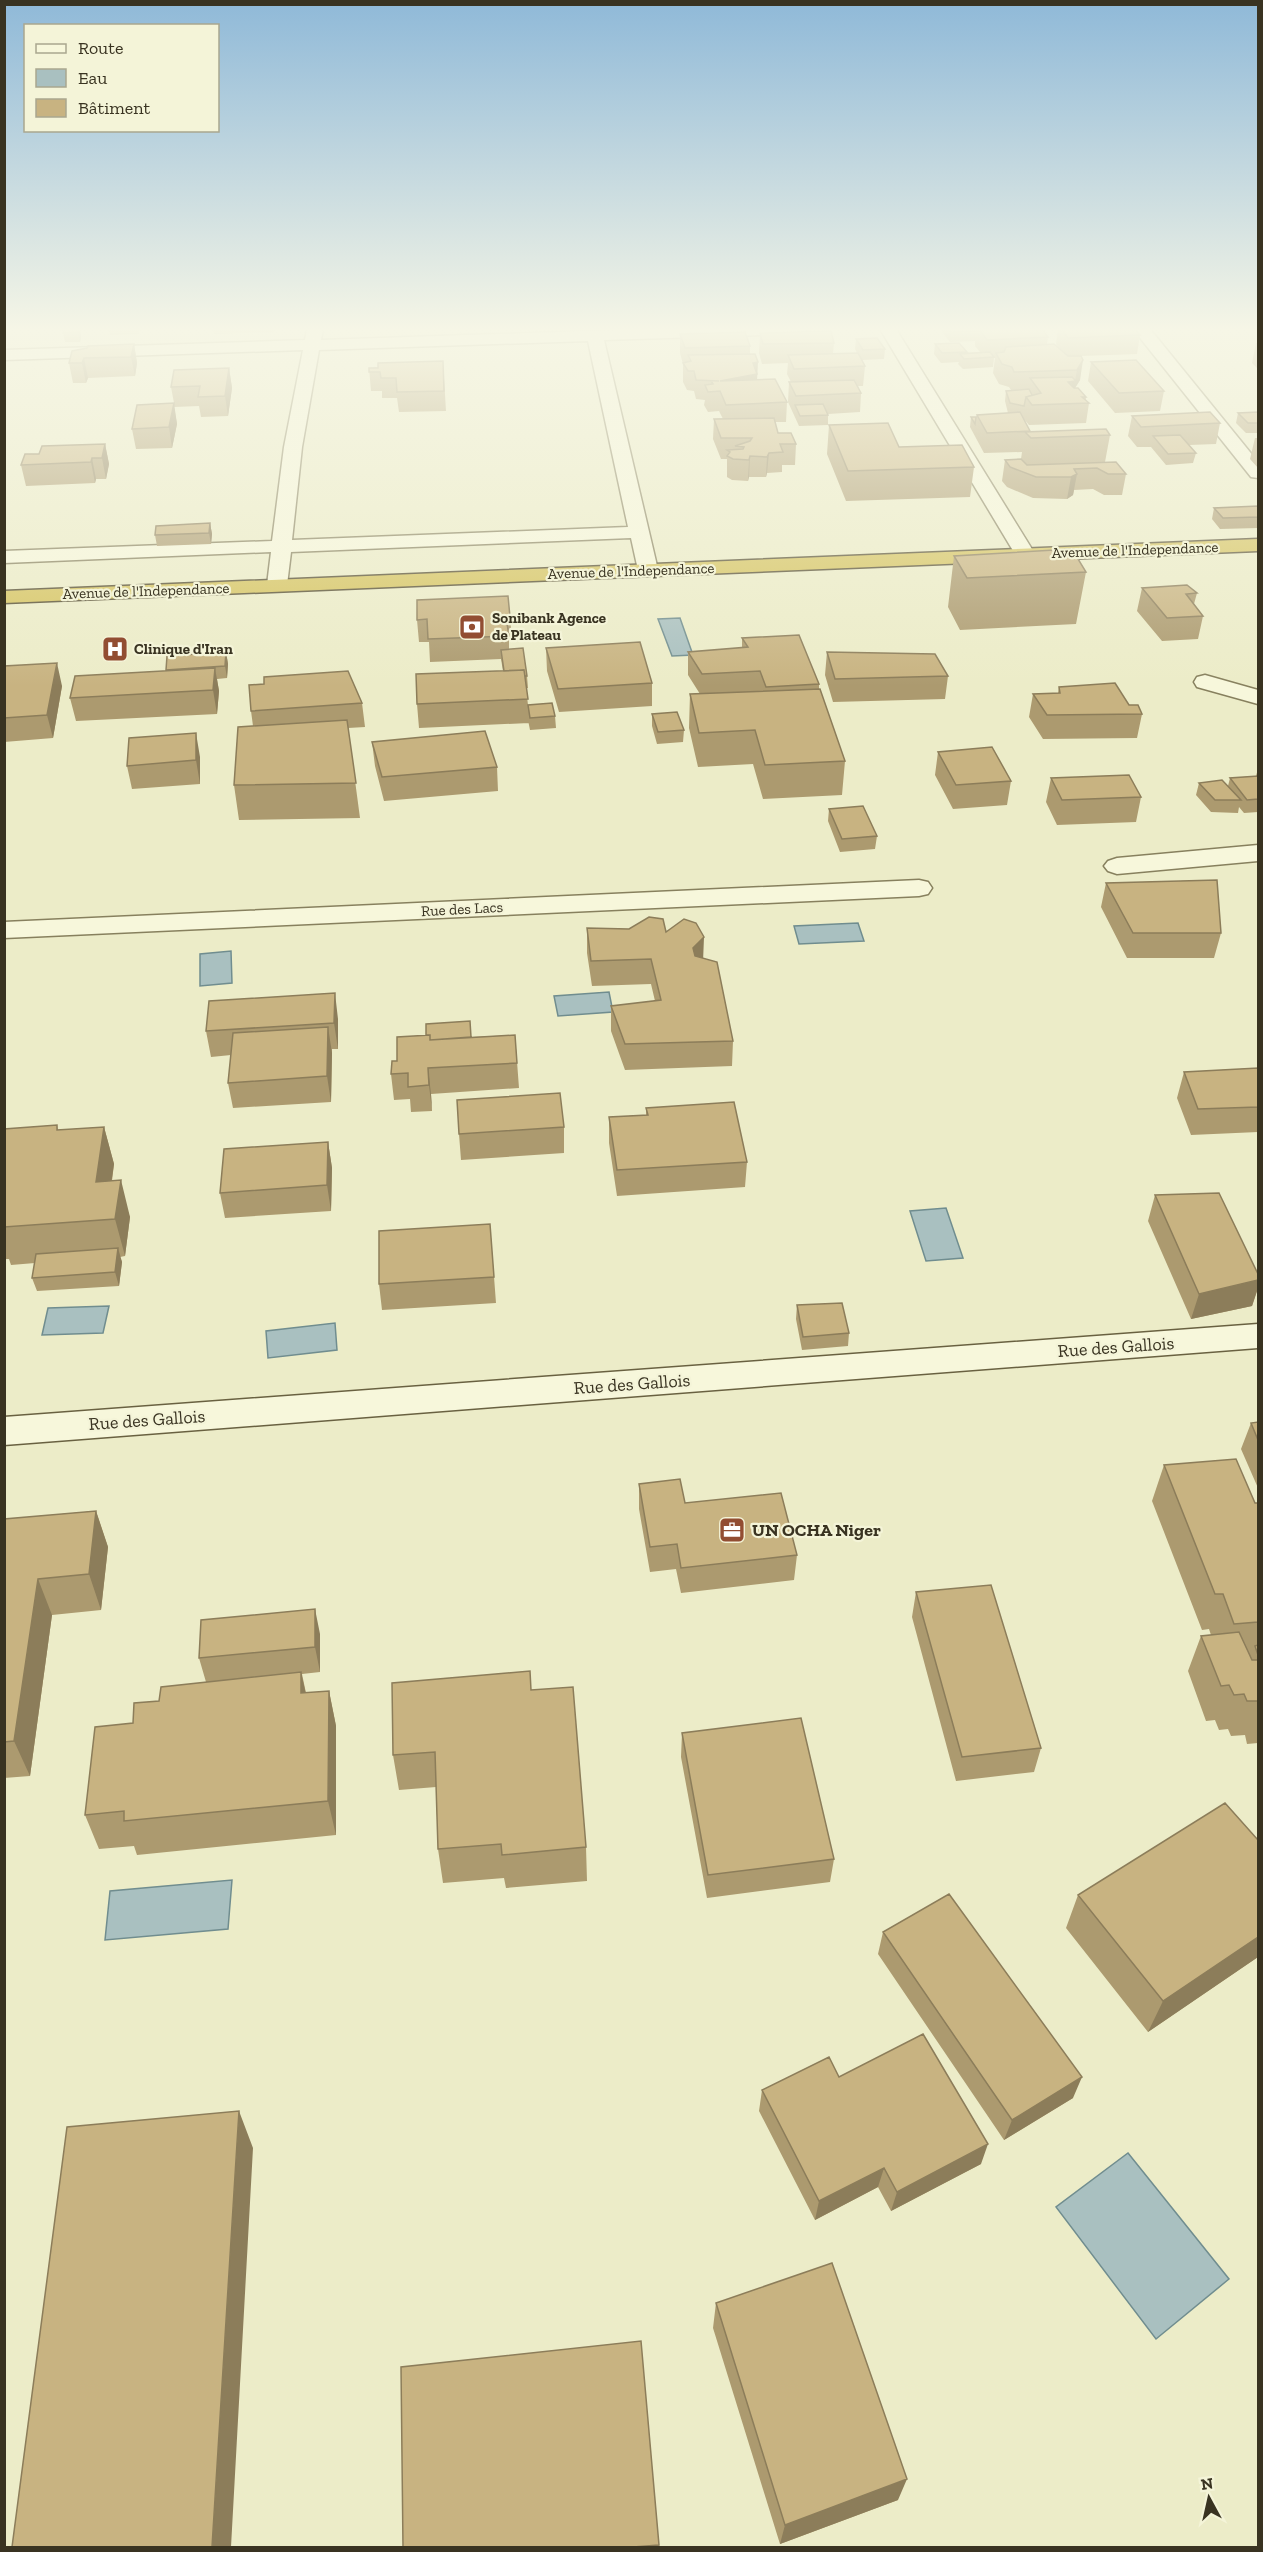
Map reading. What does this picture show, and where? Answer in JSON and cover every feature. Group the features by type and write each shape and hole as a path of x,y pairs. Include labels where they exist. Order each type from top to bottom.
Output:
{"highway":[{"name":"Avenue de l'Independance","path":"4,597 1258,545"}],"street":[{"path":"277,585 293,448"},
{"path":"620,448 648,570"},
{"path":"961,448 1025,554"},
{"path":"1238,448 1258,473"},
{"path":"4,557 639,532"},
{"path":"1205,682 1258,697"},
{"path":"1117,866 1258,853"},
{"name":"Rue des Lacs","path":"4,930 919,888"},
{"name":"Rue des Gallois","path":"4,1431 1258,1336"}],"water":[{"path":"680,618 693,655 672,656 658,619"},
{"path":"858,923 864,941 799,944 794,926"},
{"path":"231,951 232,983 200,986 200,954"},
{"path":"609,992 613,1012 558,1016 554,996"},
{"path":"946,1208 963,1258 926,1261 910,1211"},
{"path":"109,1306 103,1333 42,1335 48,1308"},
{"path":"335,1323 337,1350 268,1358 266,1331"},
{"path":"232,1880 228,1929 105,1940 110,1891"},
{"path":"1128,2153 1229,2279 1156,2339 1056,2207"}],"building":[{"path":"41,448 104,448 102,458 92,458 91,462 21,465 25,454 39,454"},
{"path":"782,448 783,452 769,453 767,457 750,456 749,460 733,459 727,456 730,452 727,450"},
{"path":"839,448 964,448 974,467 848,471"},
{"path":"1163,448 1192,448 1196,453 1168,454"},
{"path":"1021,459 1027,465 1116,462 1126,474 1108,474 1097,468 1074,469 1077,474 1071,477 1036,477 1010,467 1005,460"},
{"path":"1258,506 1258,517 1223,518 1214,508"},
{"path":"210,523 209,533 155,535 156,526"},
{"path":"1072,549 1086,572 967,578 954,556"},
{"path":"1187,585 1197,593 1186,594 1203,616 1167,618 1142,588"},
{"path":"508,596 510,617 506,617 509,636 428,639 427,619 417,620 417,600"},
{"path":"799,635 819,684 766,687 760,671 702,674 688,652 748,647 742,638"},
{"path":"640,642 652,683 558,689 546,648"},
{"path":"523,648 527,676 524,670 504,671 501,650"},
{"path":"226,652 225,666 166,670 167,656"},
{"path":"827,652 935,654 948,676 835,679"},
{"path":"57,663 47,715 4,718 4,666"},
{"path":"215,668 213,690 70,698 75,676"},
{"path":"524,670 528,699 417,704 416,674"},
{"path":"348,671 362,703 251,711 249,685 264,684 264,677"},
{"path":"1115,683 1129,705 1138,705 1142,714 1047,715 1033,694 1060,693 1059,687"},
{"path":"820,689 845,761 765,765 755,730 699,733 690,694"},
{"path":"552,703 555,716 530,718 528,705"},
{"path":"677,712 684,730 658,732 652,714"},
{"path":"347,720 356,783 234,785 238,727"},
{"path":"485,731 497,767 382,777 372,742"},
{"path":"196,733 196,760 127,766 129,738"},
{"path":"992,747 1011,781 956,785 938,752"},
{"path":"1129,775 1141,797 1062,800 1051,778"},
{"path":"1258,776 1258,799 1247,800 1230,778"},
{"path":"1222,780 1241,800 1215,800 1199,783"},
{"path":"863,806 877,836 842,839 829,809"},
{"path":"1217,880 1221,933 1133,933 1106,883"},
{"path":"649,917 663,919 666,932 684,919 696,923 704,937 693,948 695,956 717,962 733,1041 625,1044 611,1006 661,1000 651,959 591,961 587,928 629,929"},
{"path":"335,993 334,1023 206,1031 209,1001"},
{"path":"470,1021 471,1037 430,1040 430,1035 426,1035 426,1024"},
{"path":"328,1027 327,1076 228,1083 233,1033"},
{"path":"430,1035 430,1040 515,1035 517,1063 428,1068 429,1085 408,1087 408,1073 391,1074 392,1061 397,1061 397,1037"},
{"path":"1258,1068 1258,1107 1198,1109 1184,1072"},
{"path":"560,1093 564,1127 459,1134 457,1100"},
{"path":"734,1102 747,1162 617,1170 609,1117 648,1115 646,1108"},
{"path":"57,1125 57,1130 104,1127 96,1182 121,1180 115,1219 4,1227 4,1129"},
{"path":"328,1142 327,1185 220,1193 224,1149"},
{"path":"1219,1193 1258,1274 1258,1280 1199,1294 1155,1195"},
{"path":"490,1224 494,1277 379,1284 379,1231"},
{"path":"118,1248 115,1272 32,1278 36,1254"},
{"path":"842,1303 849,1333 803,1337 797,1305"},
{"path":"1258,1422 1258,1440 1251,1423"},
{"path":"1236,1459 1255,1503 1258,1503 1258,1622 1234,1624 1223,1594 1215,1594 1164,1465"},
{"path":"680,1479 685,1503 781,1493 797,1555 681,1568 677,1544 650,1547 639,1484"},
{"path":"96,1511 89,1574 38,1579 14,1741 4,1742 4,1519"},
{"path":"991,1585 1041,1748 962,1757 916,1592"},
{"path":"315,1609 315,1647 199,1658 201,1620"},
{"path":"1239,1632 1252,1660 1258,1660 1258,1701 1247,1701 1244,1694 1234,1695 1229,1685 1221,1686 1201,1636"},
{"path":"530,1671 531,1690 573,1687 586,1847 502,1855 501,1844 438,1849 435,1752 393,1755 392,1683"},
{"path":"301,1672 301,1693 329,1691 328,1801 124,1821 124,1811 85,1815 95,1727 133,1723 134,1703 159,1701 161,1687"},
{"path":"801,1718 834,1859 708,1875 682,1733"},
{"path":"1225,1803 1258,1840 1258,1937 1163,2001 1078,1895"},
{"path":"949,1894 1082,2077 1012,2120 883,1932"},
{"path":"923,2034 988,2144 897,2192 884,2168 819,2201 762,2090 829,2057 839,2077"},
{"path":"239,2111 212,2547 12,2547 67,2127"},
{"path":"832,2263 907,2479 785,2525 716,2303"},
{"path":"641,2341 659,2545 403,2547 401,2367"}],"place":[{"name":"Sonibank Agence de Plateau","path":"472,627"},
{"name":"Clinique d'Iran","path":"115,649"},
{"name":"UN OCHA Niger","path":"732,1530"}]}
